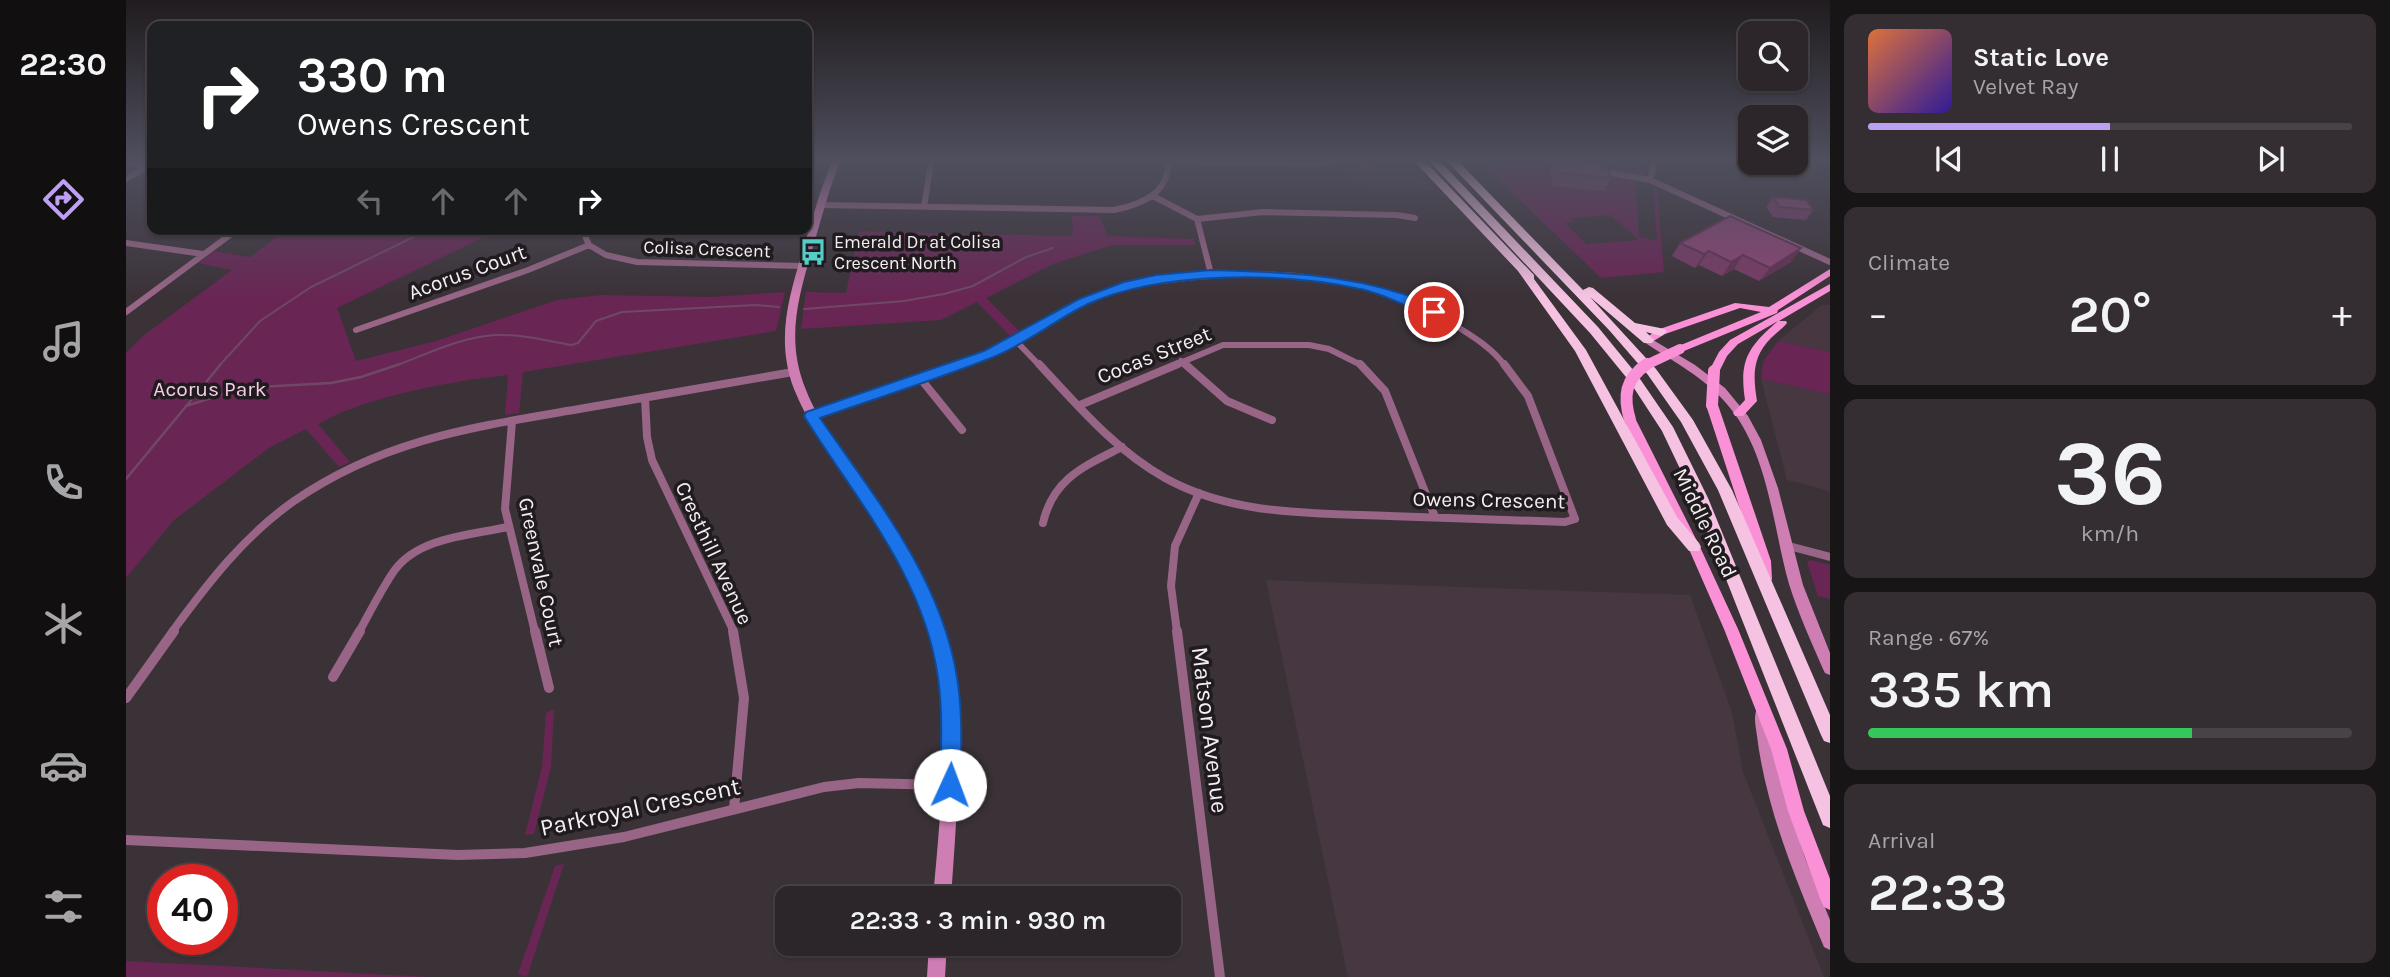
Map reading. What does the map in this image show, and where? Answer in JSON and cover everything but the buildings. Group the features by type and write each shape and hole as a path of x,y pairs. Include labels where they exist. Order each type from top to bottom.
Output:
{"highway":[{"path":"1460,205 1523,272 1605,352 1620,361"},
{"path":"1474,205 1620,361 1658,414 1691,476 1830,819"},
{"path":"1494,205 1613,327 1673,400 1714,466 1830,735"},
{"path":"1524,235 1648,340"},
{"path":"1523,272 1580,350 1672,521 1694,547"},
{"path":"1628,324 1661,332"}],"main road":[{"name":"Middle Road","path":"1765,584 1764,561 1712,405 1714,371 1723,354 1734,342 1777,314 1830,272"},
{"name":"Middle Road","path":"1830,287 1777,314 1652,360 1636,371 1625,391 1630,421 1694,547 1731,629 1779,750 1796,811 1830,901"},
{"path":"1648,340 1661,332 1739,305 1777,314 1782,324 1762,340 1751,356 1746,376 1752,401 1739,413"}],"street":[{"path":"812,233 820,205 1099,211 1135,205"},
{"path":"1168,205 1197,219 1263,212 1397,215 1415,218"},
{"path":"1704,205 1830,262"},
{"path":"1197,219 1211,274"},
{"path":"126,312 230,235"},
{"path":"585,235 589,245"},
{"path":"812,235 789,321 789,356 793,372 811,416 904,554 929,605 948,677 951,711 950,785 943,886"},
{"name":"Colisa Crescent","path":"589,245 606,255 637,262 803,265"},
{"name":"Acorus Court","path":"356,330 589,245"},
{"path":"128,246 203,254"},
{"name":"Owens Crescent","path":"811,416 989,354 1064,312 1105,293 1156,279 1211,274 1310,277 1352,283 1411,301 1456,325 1501,360 1528,396 1575,519 1564,522 1291,512 1257,508 1199,493 1150,469 1122,447 1016,341"},
{"path":"1648,340 1654,349 1739,413 1757,443 1803,604 1830,669"},
{"name":"Cocas Street","path":"1080,405 1210,349 1242,343 1309,345 1329,349 1355,361 1376,379 1385,391 1434,517"},
{"path":"1181,361 1227,401 1272,420"},
{"path":"126,698 218,572 264,524 346,469 394,448 451,431 793,372"},
{"path":"920,379 962,429"},
{"name":"Cresthill Avenue","path":"645,398 647,437 652,460 732,626 739,654 744,688 744,720 733,787 734,809"},
{"name":"Greenvale Court","path":"512,422 505,494 508,527 549,688"},
{"path":"1043,523 1045,508 1058,485 1122,447"},
{"name":"Matson Avenue","path":"1199,493 1175,547 1171,586 1220,977"},
{"path":"333,677 395,569 412,554 432,544 508,527"},
{"path":"1785,545 1830,557"},
{"path":"1762,712 1765,746 1790,835 1830,941"},
{"name":"Parkroyal Crescent","path":"126,839 458,855 525,853 624,837 824,787 859,783 950,785"},
{"path":"936,977 937,956"}],"shaded area":[{"path":"1822,305 1830,305 1830,352 1778,341"},
{"path":"1761,379 1830,394 1830,491 1787,480"},
{"path":"1266,580 1690,595 1732,712 1743,772 1824,977 1348,977"}],"green space":[{"path":"1525,205 1637,205 1639,237 1657,241 1654,205 1658,205 1664,272 1601,278","holes":["1610,215 1639,240 1587,244 1565,223 1575,221 1572,218"]},
{"path":"1072,216 1099,216 1108,236 1194,239 1195,245 1112,245 1053,264 986,298 1019,331 1010,336 977,302 941,320 801,329 806,292 846,293 859,231 1070,236 1073,234"},
{"name":"Acorus Park","path":"279,235 489,235 337,308 356,361 436,341 557,300 601,295 712,297 785,292 776,331 523,372 519,413 505,415 508,375 410,391 338,414 318,424 350,462 339,467 306,429 269,448 174,520 126,578 126,353 143,336 232,270 198,263 214,251 250,257"},
{"path":"1778,341 1830,352 1830,394 1761,379 1763,362"},
{"path":"1811,560 1830,565 1830,599 1818,596 1807,562"},
{"path":"554,709 551,766 534,834 525,835 542,767 546,713"},
{"path":"564,864 527,977 518,974 555,866"},
{"path":"126,961 429,977 126,977"}],"waterway":[{"path":"219,366 260,321 311,287 418,235"},
{"path":"804,309 904,301 944,294 973,286 1026,257 1053,248"},
{"path":"395,366 482,336 514,335 571,345 578,343 596,321 622,312 756,305 779,307"},
{"path":"186,406 221,364"},
{"path":"186,406 242,388 331,383 361,377 400,364"},
{"path":"126,479 186,406"}],"place":[{"name":"Emerald Dr at Colisa Crescent North","path":"813,252"}],"route":[{"path":"950,785 952,734 948,677 929,605 914,570 811,416 989,354 1083,302 1129,285 1156,279 1211,274 1310,277 1364,286 1411,301 1434,312"}]}
